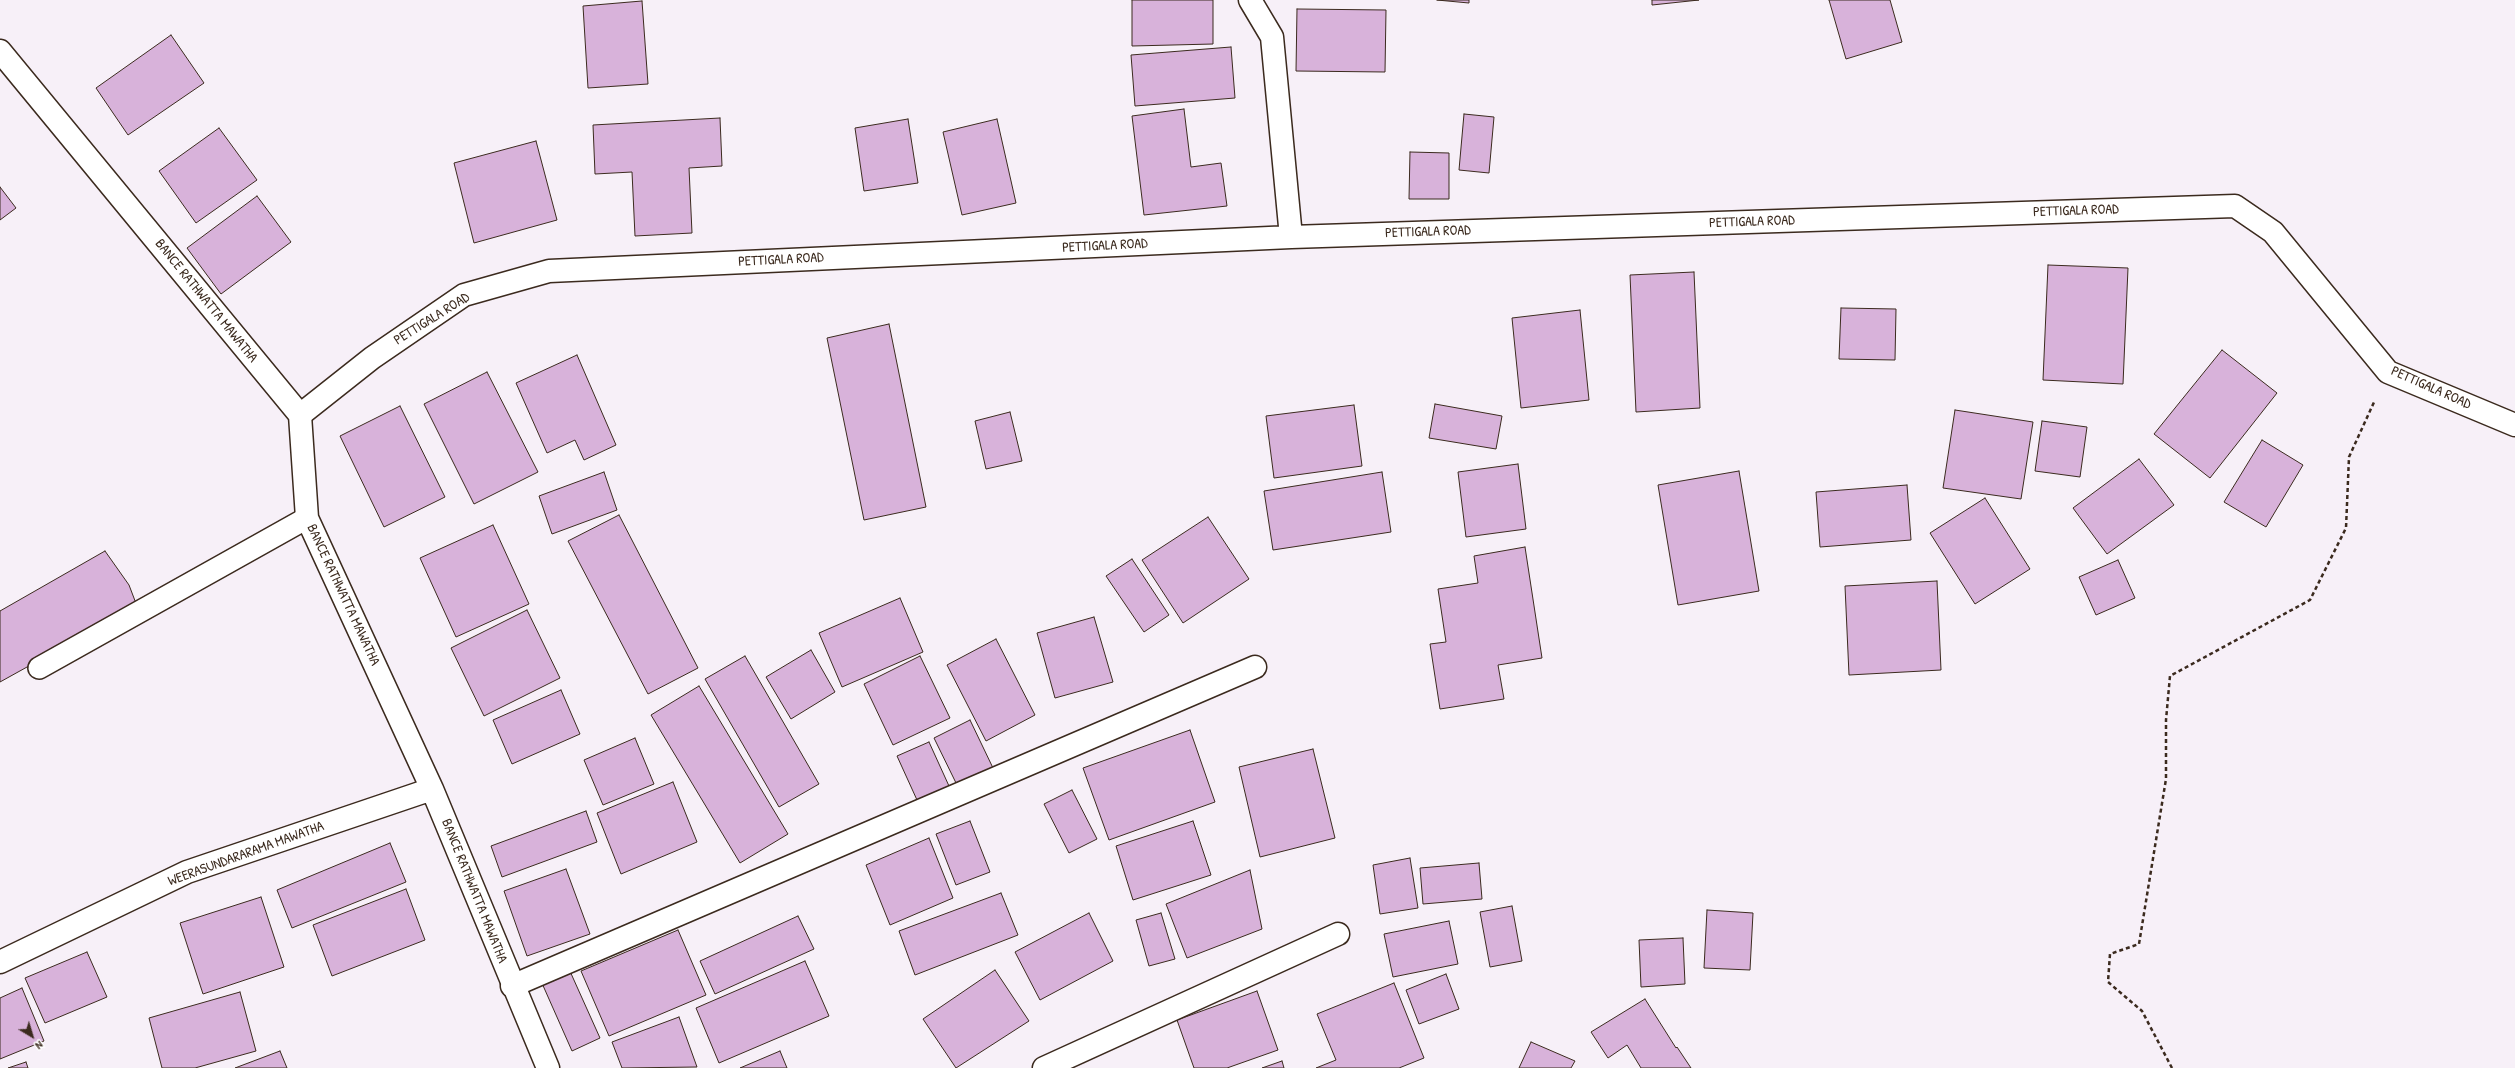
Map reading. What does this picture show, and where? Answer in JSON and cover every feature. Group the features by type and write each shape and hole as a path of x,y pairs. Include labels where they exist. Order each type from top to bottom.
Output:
{"street":[{"path":"1250,0 1272,38 1291,237"},
{"name":"BANCE RATHWATTA MAWATHA","path":"0,51 300,415 307,518 432,789 512,986 548,1068"},
{"name":"PETTIGALA ROAD","path":"300,415 372,358 464,295 549,271 1291,237 2235,206 2273,232 2388,372 2515,425"},
{"path":"512,986 1255,667"},
{"name":"WEERASUNDARARAMA MAWATHA","path":"0,962 187,872 432,789"},
{"path":"1044,1068 1338,934"}],"lane":[{"path":"39,668 307,518"}],"path":[{"path":"2172,1068 2142,1011 2108,982 2110,954 2139,944 2166,779 2166,720 2170,676 2310,600 2346,528 2349,457 2388,372"}],"building":[{"path":"1132,0 1213,0 1213,44 1132,46"},
{"path":"1437,0 1469,0 1469,3"},
{"path":"1652,0 1699,0 1652,5"},
{"path":"1829,0 1890,0 1902,42 1846,59"},
{"path":"642,1 648,84 588,88 583,6"},
{"path":"1297,9 1386,10 1385,72 1296,71"},
{"path":"171,35 204,83 128,135 96,88"},
{"path":"1231,47 1235,98 1135,106 1131,55"},
{"path":"1184,109 1191,167 1221,163 1227,206 1144,215 1132,116"},
{"path":"1464,114 1494,117 1489,173 1459,170"},
{"path":"720,118 722,166 689,168 692,233 635,236 632,172 595,174 593,125"},
{"path":"908,119 918,183 864,191 855,128"},
{"path":"997,119 1016,203 962,215 943,132"},
{"path":"219,128 257,180 196,223 159,171"},
{"path":"536,141 557,220 474,243 454,163"},
{"path":"1410,152 1449,153 1449,199 1409,199"},
{"path":"0,187 16,208 0,220"},
{"path":"257,196 291,242 221,294 187,248"},
{"path":"2048,265 2128,268 2123,384 2043,380"},
{"path":"1694,272 1700,408 1636,412 1630,275"},
{"path":"1841,308 1896,309 1895,360 1839,359"},
{"path":"1580,310 1589,400 1521,408 1512,318"},
{"path":"889,324 926,507 864,520 827,338"},
{"path":"2222,350 2277,393 2210,478 2154,434"},
{"path":"577,355 616,445 584,460 575,440 547,453 516,383"},
{"path":"487,372 538,472 474,504 424,404"},
{"path":"1435,404 1502,416 1496,449 1429,438"},
{"path":"1354,405 1362,466 1274,478 1266,416"},
{"path":"400,406 445,497 384,527 340,436"},
{"path":"1955,410 2033,422 2021,499 1943,488"},
{"path":"1010,412 1022,461 986,469 975,421"},
{"path":"2042,421 2087,427 2080,477 2035,471"},
{"path":"2262,440 2303,465 2266,527 2224,502"},
{"path":"2139,459 2174,505 2107,554 2073,508"},
{"path":"1518,464 1526,529 1466,537 1458,472"},
{"path":"1739,471 1759,591 1678,605 1658,485"},
{"path":"604,472 617,510 552,534 539,496"},
{"path":"1382,472 1391,532 1273,550 1264,491"},
{"path":"1907,485 1911,540 1820,547 1816,492"},
{"path":"1985,498 2030,569 1975,604 1930,533"},
{"path":"619,515 698,668 648,694 568,541"},
{"path":"1208,517 1249,579 1183,623 1142,560"},
{"path":"493,525 529,604 456,637 420,558"},
{"path":"1525,547 1542,658 1498,665 1504,699 1440,709 1430,644 1446,642 1438,589 1478,583 1474,556"},
{"path":"105,551 129,585 137,606 0,682 0,611"},
{"path":"1132,559 1169,615 1144,632 1106,576"},
{"path":"2118,560 2135,598 2096,615 2079,577"},
{"path":"1937,581 1941,670 1849,675 1845,586"},
{"path":"900,598 923,652 842,687 819,633"},
{"path":"527,610 560,678 484,716 451,648"},
{"path":"1094,617 1113,682 1055,698 1037,633"},
{"path":"996,639 1035,715 986,741 947,665"},
{"path":"811,650 835,692 791,719 766,677"},
{"path":"745,656 819,784 779,807 705,679"},
{"path":"920,656 950,718 893,745 864,684"},
{"path":"699,686 788,834 740,863 651,715"},
{"path":"561,690 580,734 512,764 493,720"},
{"path":"970,720 993,768 957,785 934,738"},
{"path":"1190,730 1215,802 1109,840 1083,768"},
{"path":"635,738 654,784 603,805 584,760"},
{"path":"929,742 949,786 917,800 897,756"},
{"path":"1313,749 1335,838 1260,857 1239,767"},
{"path":"673,782 697,842 621,874 597,813"},
{"path":"1072,790 1097,839 1069,853 1044,804"},
{"path":"586,811 597,842 502,877 491,846"},
{"path":"970,821 990,872 956,885 936,834"},
{"path":"1193,821 1211,875 1133,900 1116,846"},
{"path":"929,838 953,898 890,925 866,865"},
{"path":"390,843 406,882 292,928 277,890"},
{"path":"1410,858 1418,908 1380,914 1373,865"},
{"path":"1479,863 1482,899 1423,904 1420,868"},
{"path":"566,869 590,934 527,956 504,891"},
{"path":"1250,870 1262,929 1187,958 1166,904"},
{"path":"406,889 425,940 332,976 313,925"},
{"path":"1001,893 1018,935 915,975 899,931"},
{"path":"261,897 284,967 203,994 180,923"},
{"path":"1512,906 1522,961 1490,967 1480,912"},
{"path":"1707,910 1753,913 1750,970 1704,968"},
{"path":"1089,913 1113,961 1040,1000 1015,952"},
{"path":"1161,913 1175,959 1149,966 1136,920"},
{"path":"798,916 814,949 715,994 700,961"},
{"path":"1449,921 1458,964 1393,977 1384,934"},
{"path":"678,930 706,995 609,1036 581,971"},
{"path":"1683,938 1685,984 1641,987 1639,940"},
{"path":"87,952 107,997 45,1023 25,978"},
{"path":"805,961 829,1016 719,1063 696,1008"},
{"path":"569,969 600,1038 572,1051 541,981"},
{"path":"995,970 1029,1021 956,1068 923,1019"},
{"path":"1446,974 1459,1009 1419,1024 1406,990"},
{"path":"1394,983 1424,1058 1399,1068 1316,1068 1336,1060 1317,1014"},
{"path":"22,988 44,1041 0,1059 0,998"},
{"path":"1257,991 1278,1050 1227,1068 1194,1068 1177,1020"},
{"path":"240,992 256,1051 195,1068 162,1068 149,1018"},
{"path":"1645,999 1676,1048 1677,1047 1691,1068 1641,1068 1627,1045 1608,1058 1591,1032"},
{"path":"679,1017 697,1067 622,1068 612,1042"},
{"path":"1531,1042 1575,1061 1571,1068 1519,1068"},
{"path":"280,1051 287,1068 235,1068"},
{"path":"780,1051 787,1068 740,1068"},
{"path":"1282,1061 1284,1068 1262,1068"},
{"path":"26,1062 28,1068 8,1068"}]}
